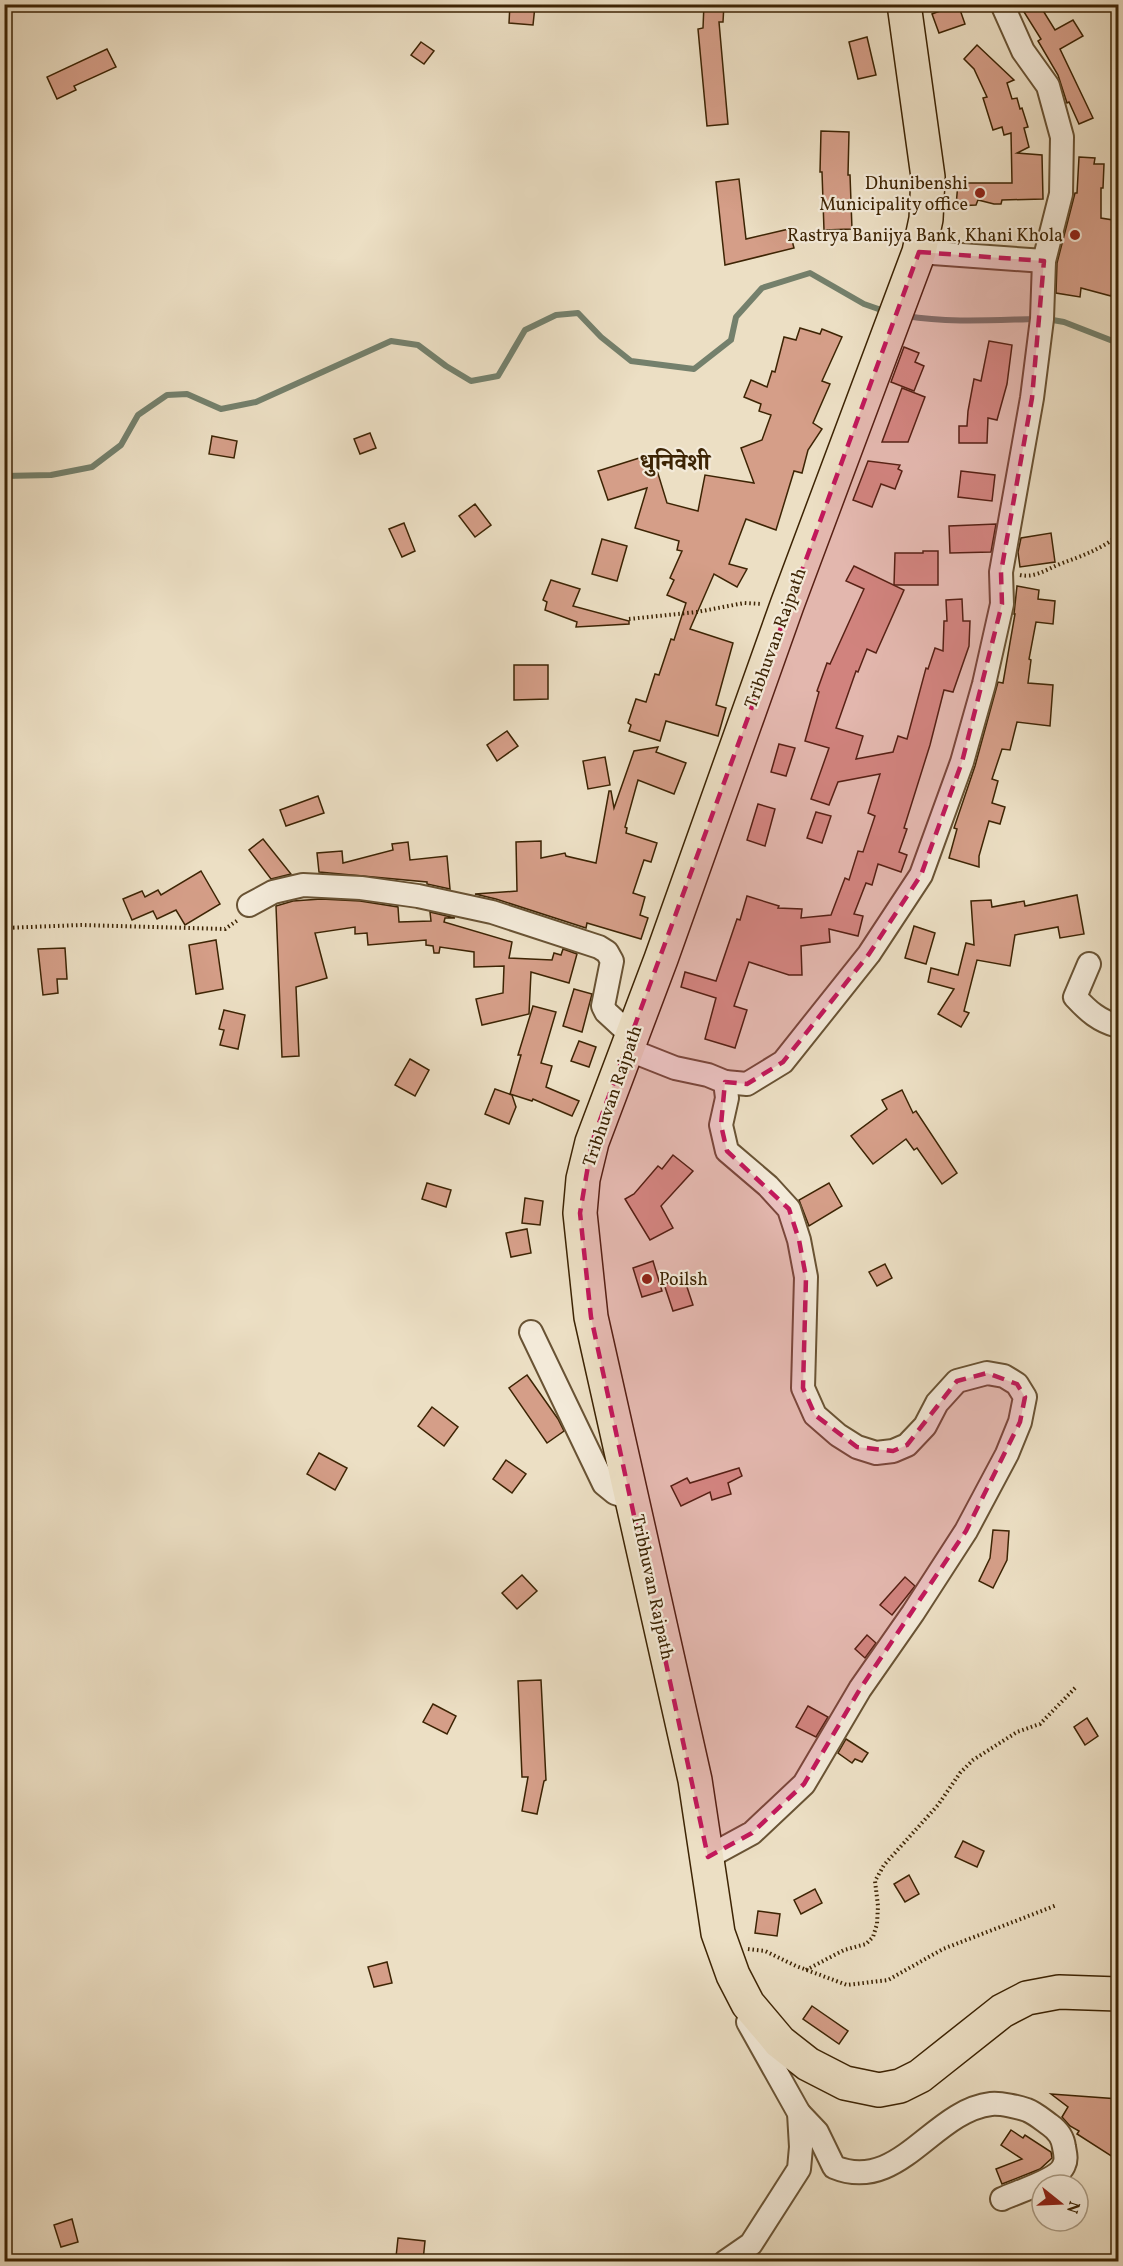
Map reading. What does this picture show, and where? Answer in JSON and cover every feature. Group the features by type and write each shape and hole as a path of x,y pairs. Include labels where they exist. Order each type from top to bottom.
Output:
{"highway":[{"name":"Tribhuvan Rajpath","path":"904,4 928,177 926,219 919,252 787,606 630,1043 592,1142 583,1179 580,1213 591,1317 695,1780 720,1939 740,1991 761,2020 780,2042 816,2069 835,2079 867,2089 890,2089 910,2082 930,2069 1002,2011 1027,1998 1068,1992 1119,1994"}],"street":[{"path":"249,904 273,892 303,885 361,888 418,896 492,912 599,947 607,952 612,961 603,1006 606,1012 630,1043 675,1068 708,1075 725,1083 747,1084 783,1062 869,954 921,875 962,762 984,684 1002,604 1001,572 1032,398 1042,319 1044,261 1061,194 1062,137 1048,86 1023,51 1002,4"},
{"path":"919,252 1044,261"},
{"path":"1089,964 1075,997 1094,1016 1119,1026"},
{"path":"708,1857 752,1833 804,1784 860,1689 966,1531 1007,1454 1020,1422 1025,1397 1017,1384 1004,1376 987,1373 957,1380 937,1403 925,1426 907,1445 892,1451 876,1453 857,1448 815,1415 803,1388 806,1277 799,1240 789,1209 768,1186 727,1151 721,1125 727,1098 725,1083"},
{"path":"531,1332 604,1484 615,1493 633,1499"},
{"path":"720,1939 725,1982 799,2113 818,2132 834,2167 859,2172 890,2167 950,2119 992,2103 1029,2111 1055,2128 1064,2141 1065,2165 1059,2174 1002,2199"},
{"path":"726,2262 751,2244 799,2169 801,2147 799,2113"}],"path":[{"path":"1001,572 1031,577 1099,550 1119,536"},
{"path":"629,619 697,612 744,603 787,606"},
{"path":"4,927 81,925 225,929 239,920 249,904"},
{"path":"806,1970 844,1950 866,1944 873,1937 877,1924 878,1906 875,1881 885,1865 923,1824 960,1773 973,1760 1017,1732 1040,1724 1076,1687"},
{"path":"720,1939 765,1951 806,1970 847,1985 888,1980 943,1949 1057,1905"}],"highlighted area":[{"path":"919,252 1044,261 1032,398 1001,572 1002,604 962,762 921,875 869,954 783,1062 747,1084 725,1082 721,1125 727,1151 789,1209 799,1240 806,1277 803,1388 815,1415 857,1447 893,1451 907,1445 957,1381 987,1373 1017,1384 1025,1397 1020,1422 966,1531 860,1689 804,1784 752,1833 708,1857 591,1317 580,1213 592,1142"}],"building":[{"path":"510,4 535,6 533,25 509,23"},
{"path":"704,4 724,4 723,22 719,22 728,124 707,126 698,29 703,28"},
{"path":"958,4 965,24 939,33 932,14"},
{"path":"1019,4 1039,4 1055,30 1073,20 1083,36 1060,49 1093,118 1079,124 1069,102 1067,103 1058,75 1038,41 1041,39"},
{"path":"867,37 876,75 858,79 849,42"},
{"path":"421,42 434,51 424,64 411,55"},
{"path":"977,45 1014,80 1007,83 1012,99 1017,98 1020,109 1022,108 1028,127 1024,128 1029,147 1017,153 1042,155 1043,199 1002,200 1001,204 978,200 976,205 956,206 958,183 1012,183 1011,133 1004,135 1002,127 993,130 983,98 987,97 974,69 964,59"},
{"path":"107,49 116,67 74,86 76,90 57,99 47,77"},
{"path":"821,131 849,132 848,175 850,175 852,229 824,230 822,172 820,172"},
{"path":"1079,157 1095,158 1094,164 1104,164 1101,218 1119,221 1119,268 1111,296 1081,288 1080,297 1056,293 1057,263 1075,193 1077,193"},
{"path":"739,179 746,239 789,229 794,248 725,265 716,182"},
{"path":"800,328 820,334 822,329 842,337 822,381 830,384 813,423 822,429 808,450 802,473 794,471 776,530 746,519 729,564 747,569 737,587 714,574 690,629 733,643 716,705 726,708 718,736 666,721 660,741 629,731 631,725 628,723 636,699 646,702 655,674 659,675 671,639 674,640 686,603 667,595 674,580 670,578 682,551 677,550 679,541 635,528 647,488 608,500 598,471 652,454 667,503 698,511 705,475 754,483 741,448 762,440 771,415 759,411 761,404 744,397 751,380 767,387 772,371 775,372 784,337 796,340"},
{"path":"989,341 1012,345 1007,384 997,420 988,418 987,443 959,443 959,426 967,426 974,379 981,381"},
{"path":"904,347 919,353 915,362 924,366 914,391 891,382"},
{"path":"902,388 925,397 908,442 882,442"},
{"path":"370,433 376,448 360,454 354,439"},
{"path":"212,436 237,441 234,458 209,454"},
{"path":"868,461 900,465 898,469 902,471 895,489 881,484 872,507 853,500"},
{"path":"961,471 995,475 992,501 958,497"},
{"path":"475,504 491,525 475,537 459,516"},
{"path":"404,523 415,551 402,557 389,529"},
{"path":"996,524 991,552 950,553 949,526"},
{"path":"1051,533 1055,562 1020,567 1018,552 1021,538"},
{"path":"602,539 627,546 617,581 592,574"},
{"path":"923,551 938,551 938,585 894,585 895,553 923,553"},
{"path":"854,566 904,590 876,653 867,649 858,672 856,671 836,728 863,736 856,759 893,752 898,736 907,739 926,668 928,669 935,648 943,651 944,621 947,621 946,600 962,599 963,621 970,621 969,646 953,692 944,690 930,745 904,828 907,829 899,852 907,855 901,872 878,864 872,885 866,883 854,914 863,916 858,936 829,929 830,942 801,946 802,975 789,975 749,962 734,1006 747,1010 735,1048 705,1039 716,998 681,987 685,972 716,981 747,896 779,906 778,908 802,909 801,918 831,915 845,878 849,880 858,851 863,852 875,816 868,813 880,774 838,782 829,805 811,799 829,748 805,741 819,692 817,691 827,663 830,664 864,589 846,581"},
{"path":"551,580 580,589 573,606 629,621 629,624 576,627 577,622 545,610 547,602 543,600"},
{"path":"1017,586 1039,590 1038,599 1055,601 1053,624 1036,622 1029,659 1031,660 1028,683 1053,685 1050,726 1017,722 1010,750 1002,749 992,779 998,781 992,803 1005,807 1000,824 989,821 979,856 979,867 949,858 957,829 954,828 975,766 998,682 1003,683 1015,614"},
{"path":"514,665 548,665 548,699 514,700"},
{"path":"507,731 518,746 497,761 487,745"},
{"path":"779,744 795,748 786,776 771,772"},
{"path":"658,747 656,752 686,763 674,794 638,780 625,827 627,828 626,833 657,843 651,862 644,860 633,893 645,897 640,915 648,918 641,939 587,923 586,928 475,894 517,891 516,842 541,841 541,858 565,853 566,856 596,863 609,791 611,791 614,808 634,751"},
{"path":"605,757 610,785 588,789 583,761"},
{"path":"318,796 324,813 286,826 280,810"},
{"path":"758,804 775,809 765,846 747,840"},
{"path":"816,812 831,816 822,843 807,838"},
{"path":"263,839 291,874 271,879 249,850"},
{"path":"408,842 410,860 447,856 450,889 427,884 427,882 319,872 317,853 342,851 343,863 393,850 392,844"},
{"path":"201,871 220,904 185,925 176,910 157,919 153,911 132,920 123,899 142,891 145,897 158,890 161,895"},
{"path":"1077,895 1084,934 1060,938 1058,927 1015,935 1010,966 977,960 964,1011 969,1013 961,1027 938,1014 954,989 928,982 931,968 958,975 966,943 974,945 971,901 991,900 992,907 1024,901 1025,906"},
{"path":"321,899 360,901 398,907 399,922 431,921 430,912 455,918 445,918 444,922 512,942 509,958 552,960 554,953 561,955 563,949 577,954 569,983 531,972 529,1014 482,1025 476,999 503,993 504,966 474,967 474,952 440,947 439,953 434,953 433,946 426,945 426,940 368,945 367,933 355,934 355,927 315,933 327,978 296,987 299,1056 282,1057 276,906 293,901"},
{"path":"914,926 935,933 926,964 905,958"},
{"path":"216,940 223,989 196,994 189,945"},
{"path":"65,948 67,979 57,979 58,993 43,995 38,949"},
{"path":"574,989 592,994 582,1032 563,1026"},
{"path":"533,1006 556,1012 541,1063 552,1066 546,1087 579,1101 572,1116 533,1099 532,1101 510,1094 521,1055 518,1055"},
{"path":"224,1010 245,1015 238,1049 220,1045 224,1030 219,1029"},
{"path":"579,1041 596,1047 589,1067 571,1061"},
{"path":"410,1059 429,1070 415,1096 395,1085"},
{"path":"495,1089 512,1095 516,1107 509,1124 485,1114"},
{"path":"902,1090 913,1113 916,1111 957,1173 942,1184 917,1148 914,1150 906,1139 873,1164 851,1136 887,1109 882,1100"},
{"path":"673,1155 693,1171 661,1206 673,1228 650,1240 625,1199 634,1194 658,1166 662,1169"},
{"path":"427,1183 451,1190 446,1207 422,1199"},
{"path":"829,1183 842,1206 809,1226 799,1200"},
{"path":"525,1198 543,1201 540,1225 522,1223"},
{"path":"527,1229 531,1253 511,1257 506,1233"},
{"name":"Poilsh","path":"653,1261 662,1291 642,1297 633,1268"},
{"path":"885,1264 892,1278 877,1286 869,1272"},
{"path":"684,1278 693,1305 673,1311 664,1284"},
{"path":"527,1375 564,1431 547,1443 509,1388"},
{"path":"432,1407 458,1427 444,1446 418,1426"},
{"path":"319,1453 347,1468 335,1490 307,1474"},
{"path":"506,1460 526,1474 512,1493 493,1479"},
{"path":"739,1468 742,1476 728,1483 731,1494 712,1500 710,1492 681,1506 671,1486 687,1478 690,1483"},
{"path":"993,1530 1009,1531 1007,1560 993,1588 979,1581 990,1558"},
{"path":"522,1575 537,1591 517,1609 502,1593"},
{"path":"905,1577 915,1586 892,1615 880,1605"},
{"path":"867,1635 876,1643 865,1658 855,1649"},
{"path":"541,1680 546,1780 537,1814 522,1811 528,1777 522,1777 518,1681"},
{"path":"433,1704 456,1716 447,1734 423,1722"},
{"path":"808,1706 828,1717 816,1737 796,1727"},
{"path":"1087,1718 1098,1736 1085,1745 1074,1727"},
{"path":"846,1739 868,1753 862,1762 855,1759 852,1763 838,1753"},
{"path":"963,1841 984,1851 977,1867 955,1857"},
{"path":"909,1875 919,1894 905,1902 894,1884"},
{"path":"815,1889 822,1903 801,1914 794,1900"},
{"path":"758,1911 780,1914 777,1936 755,1933"},
{"path":"387,1962 392,1983 374,1987 368,1967"},
{"path":"812,2006 848,2031 839,2044 803,2019"},
{"path":"1051,2094 1119,2099 1119,2161 1077,2134 1079,2131 1070,2126 1062,2117 1068,2107"},
{"path":"1011,2130 1023,2138 1025,2135 1051,2152 1052,2158 1040,2169 1002,2184 996,2169 1022,2159 1001,2145"},
{"path":"72,2219 78,2242 61,2247 54,2225"},
{"path":"398,2238 425,2241 423,2261 396,2257"}],"waterway":[{"path":"4,476 51,475 92,467 121,445 138,415 167,395 187,394 221,409 256,402 391,341 418,345 471,381 498,376 525,330 556,315 578,313 601,337 631,361 694,369 731,340 736,317 762,288 810,273 864,304 887,312"},
{"path":"906,316 955,320 1036,319"},
{"path":"1047,319 1064,322 1118,343"}],"place":[{"name":"Dhunibenshi Municipality office","path":"980,193"},
{"name":"Rastrya Banijya Bank, Khani Khola","path":"1075,235"},
{"name":"Poilsh","path":"647,1279"}],"district":[{"name":"धुनिवेशी","path":"675,462"}]}
